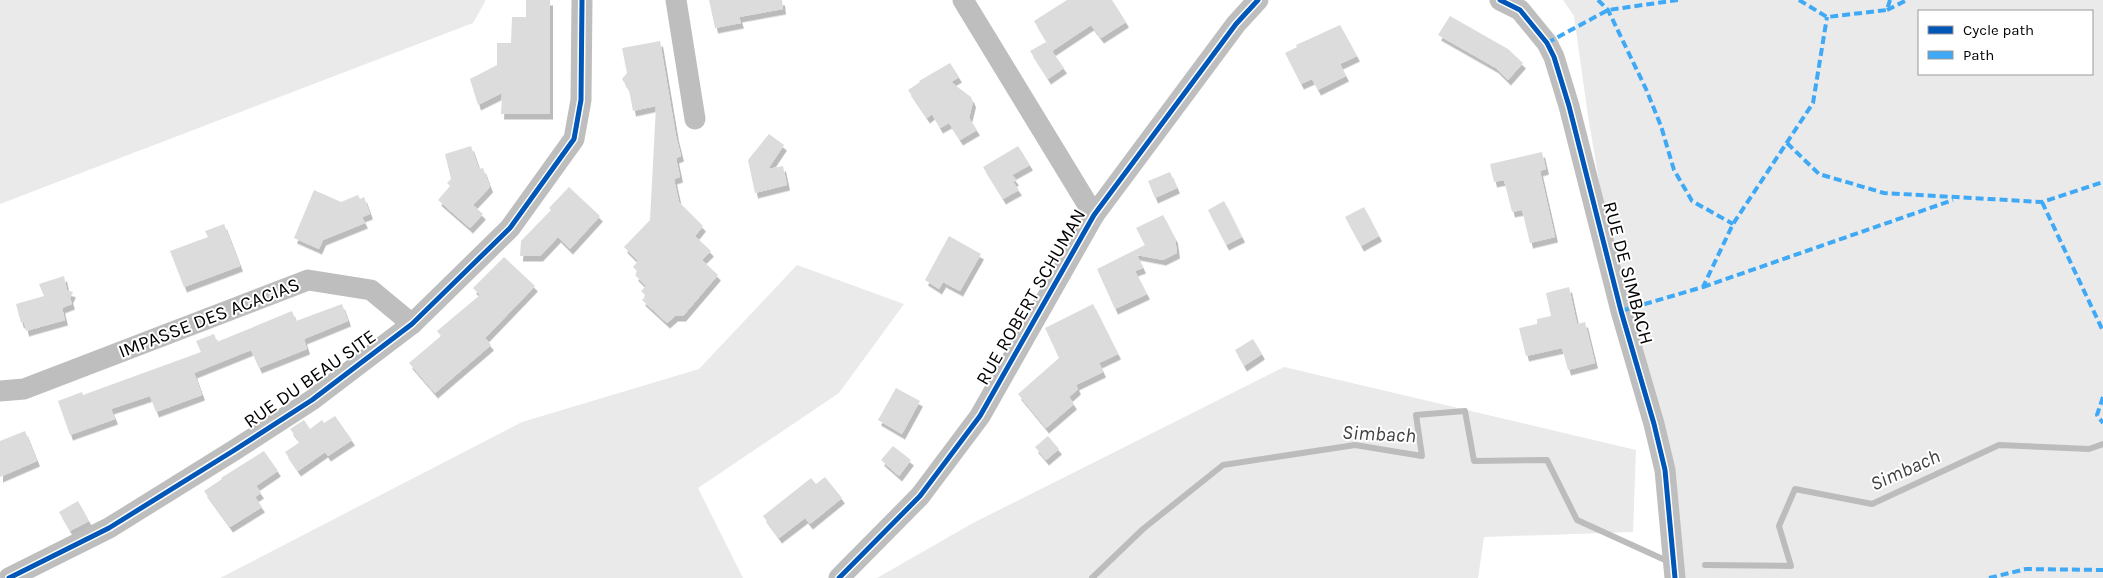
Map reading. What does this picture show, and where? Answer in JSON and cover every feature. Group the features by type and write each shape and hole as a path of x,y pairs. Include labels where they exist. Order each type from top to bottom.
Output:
{"street":[{"name":"RUE DU BEAU SITE","path":"9,578 109,528 233,452 312,400 412,324 510,228 574,139 581,100 582,0"},
{"path":"676,0 695,119"},
{"path":"963,0 1094,214"},
{"name":"RUE ROBERT SCHUMAN","path":"839,578 920,496 980,416 1094,214 1236,24 1258,0"},
{"name":"RUE DE SIMBACH","path":"1500,0 1520,10 1547,43 1570,106 1621,311 1654,424 1665,470 1675,578"},
{"name":"IMPASSE DES ACACIAS","path":"0,391 24,389 308,280 371,290 412,324"}],"shaded area":[{"path":"0,0 486,0 473,23 0,204"},
{"path":"1563,0 2103,0 2103,578 1676,578 1680,563 1621,311 1588,116 1574,16"},
{"path":"797,265 904,304 839,393 698,488 743,578 220,578 522,422 699,369"},
{"path":"1284,367 1636,450 1633,532 1484,537 1478,578 877,578 973,523"}],"building":[{"path":"526,0 550,0 550,114 501,114 502,93 478,105 470,79 497,65 497,43 511,43 512,17 526,17"},
{"path":"709,0 782,0 783,9 739,17 741,23 715,28"},
{"path":"1067,0 1112,0 1126,22 1101,38 1091,25 1052,51 1064,68 1048,79 1030,51 1046,42 1049,46 1034,21"},
{"path":"1450,16 1508,49 1523,63 1508,80 1496,68 1438,35"},
{"path":"1340,25 1357,56 1340,64 1346,76 1318,90 1312,79 1301,84 1285,53 1297,47 1296,45"},
{"path":"660,41 681,156 676,158 680,177 674,179 679,202 703,226 695,236 711,251 702,260 718,275 683,316 675,316 667,323 642,300 646,296 641,291 646,286 635,275 638,272 633,267 638,261 624,247 650,220 656,106 633,111 629,90 622,79 627,73 622,48"},
{"path":"950,63 959,77 951,82 971,97 973,102 969,118 977,130 960,140 949,123 940,128 932,114 927,118 908,90 919,81"},
{"path":"769,134 784,145 768,169 783,166 787,185 755,193 748,160"},
{"path":"471,146 479,169 483,168 490,187 473,205 483,214 470,228 438,200 450,186 447,183 451,179 445,154"},
{"path":"1018,146 1030,165 1012,175 1016,180 1013,182 1019,190 1003,199 983,167"},
{"path":"1542,152 1546,169 1540,171 1555,237 1530,243 1522,210 1512,212 1504,180 1494,182 1490,164"},
{"path":"1170,172 1177,188 1155,198 1148,181"},
{"path":"569,187 600,216 570,249 558,237 540,256 520,256 521,241 551,210 549,208"},
{"path":"314,190 341,202 358,195 360,199 364,197 370,214 362,217 365,223 323,240 319,249 294,238"},
{"path":"1224,201 1242,237 1226,245 1208,210"},
{"path":"1364,207 1379,236 1361,246 1345,217"},
{"path":"1163,215 1175,238 1177,253 1163,260 1137,255 1143,268 1135,271 1147,294 1115,309 1097,269 1145,245 1136,228"},
{"path":"224,224 240,266 184,287 170,251 208,237 205,231"},
{"path":"949,236 981,254 960,291 943,282 939,289 925,280"},
{"path":"504,257 535,286 485,338 491,345 435,393 409,363 441,336 437,331 480,295 473,288"},
{"path":"64,276 67,290 73,292 70,298 72,304 62,308 65,320 26,331 24,322 21,323 16,304 44,296 39,284"},
{"path":"1569,287 1577,324 1585,322 1595,363 1568,370 1562,348 1526,356 1519,328 1537,324 1537,319 1551,316 1546,293"},
{"path":"342,304 348,321 304,339 307,349 259,368 251,350 194,373 202,395 156,412 150,396 111,409 115,419 70,435 58,401 82,392 83,395 201,352 196,341 214,334 217,342 292,311 296,321"},
{"path":"1093,304 1118,354 1099,363 1103,372 1076,385 1078,389 1069,397 1074,404 1046,428 1018,394 1059,358 1045,328"},
{"path":"1253,339 1262,354 1244,366 1235,350"},
{"path":"896,388 920,401 902,434 878,420"},
{"path":"335,416 352,440 328,456 325,452 298,471 285,452 300,442 290,429 304,420 310,429 322,420 324,423"},
{"path":"25,431 37,461 0,477 0,441"},
{"path":"1048,436 1059,449 1046,460 1035,447"},
{"path":"893,446 911,460 899,476 881,460"},
{"path":"264,451 278,471 256,486 261,493 255,497 262,507 230,527 204,491"},
{"path":"825,477 842,498 810,524 805,518 779,538 763,516 811,478 816,484"},
{"path":"78,501 89,521 70,531 59,512"}],"waterway":[{"name":"Simbach","path":"1092,578 1143,529 1223,465 1355,445 1422,456 1416,415 1465,411 1474,461 1547,460 1577,520 1665,560"},
{"name":"Simbach","path":"1705,565 1791,566 1779,526 1795,489 1872,504 1999,445 2089,449 2103,444"}],"marked path":[{"path":"1598,0 1608,10 1646,89 1661,126 1674,170 1692,201 1733,224"},
{"path":"1547,43 1608,10 1678,0"},
{"path":"1799,0 1827,17 1887,10 1890,0"},
{"path":"1887,10 1907,0"},
{"path":"1621,311 1703,287 1733,224 1813,103 1827,17"},
{"path":"1787,143 1819,174 1884,193 2042,202 2103,182"},
{"path":"1703,287 1953,200"},
{"path":"2042,202 2103,331"},
{"path":"2103,397 2097,415 2103,423"},
{"path":"1989,578 2026,569 2103,570"}],"cycle path":[{"path":"9,578 109,528 312,400 412,324 510,228 574,139 581,100 582,0"},
{"path":"839,578 920,496 980,416 1094,215 1236,24 1258,0"},
{"path":"1500,0 1520,10 1547,43 1554,57 1569,106 1621,311 1654,424 1665,470 1675,578"}]}
